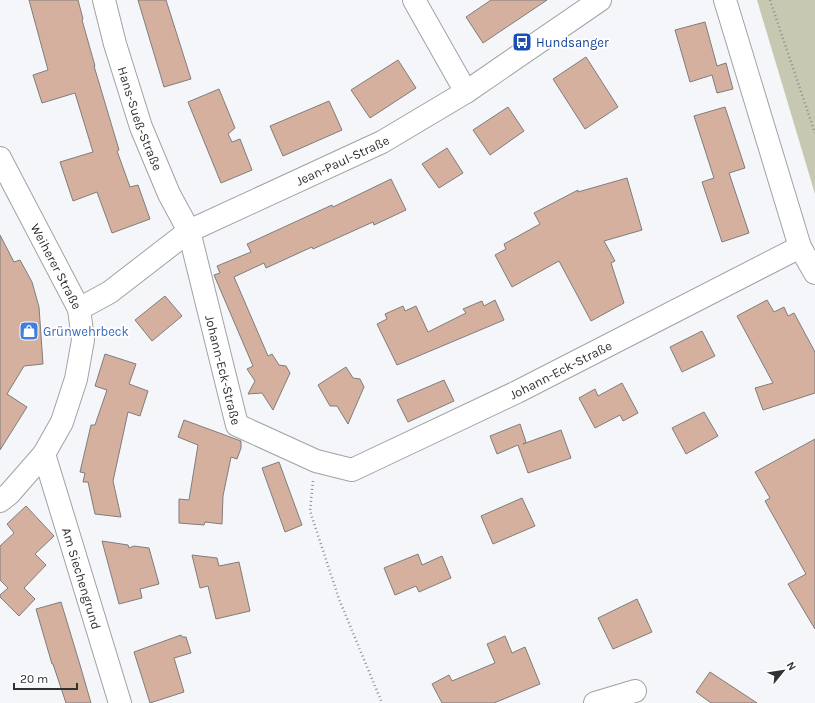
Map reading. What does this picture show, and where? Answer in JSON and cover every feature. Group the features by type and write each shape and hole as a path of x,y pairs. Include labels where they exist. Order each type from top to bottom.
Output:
{"street":[{"name":"Hans-Sueß-Straße","path":"104,0 115,44 141,127 169,194 189,231"},
{"path":"414,0 466,92"},
{"name":"Jean-Paul-Straße","path":"79,308 110,292 189,231 382,142 466,92 600,0"},
{"path":"724,0 800,248 815,272"},
{"name":"Weiherer Straße","path":"0,158 79,308 82,340 76,379 62,422 44,454 9,494 0,501"},
{"name":"Johann-Eck-Straße","path":"189,231 237,425 316,461 352,470 517,392 800,248"},
{"name":"Am Siechengrund","path":"44,454 120,703"},
{"path":"595,703 635,691"}],"path":[{"path":"770,0 815,133"},
{"path":"316,461 310,511 339,599 382,703"}],"green space":[{"path":"757,0 815,0 815,194"}],"building":[{"path":"29,0 78,0 94,66 119,150 117,151 130,187 138,185 150,219 112,233 97,192 73,201 60,162 93,152 75,93 42,103 33,75 48,70"},
{"path":"138,0 166,0 191,79 164,87"},
{"path":"491,0 547,0 483,43 466,17"},
{"path":"705,22 717,66 726,63 733,89 717,93 712,75 690,82 675,30"},
{"path":"586,57 618,107 585,129 553,79"},
{"path":"398,60 416,88 370,118 351,90"},
{"path":"219,89 235,128 228,134 232,142 240,139 252,170 221,183 188,102"},
{"path":"329,101 342,130 283,156 270,126"},
{"path":"508,107 524,131 490,155 473,130"},
{"path":"725,107 745,168 729,173 749,233 722,242 702,182 714,178 694,116"},
{"path":"447,148 463,173 439,188 422,164"},
{"path":"627,178 642,230 604,241 615,261 611,263 624,303 591,321 559,261 512,287 495,255 506,249 504,244 540,224 534,213 578,190 578,192"},
{"path":"391,179 406,210 374,225 373,222 313,249 312,247 266,268 264,263 234,277 268,356 272,354 279,365 286,366 290,373 273,410 262,393 248,394 255,381 247,369 253,366 214,275 220,273 217,266 251,252 247,244 332,205 333,207"},
{"path":"0,235 14,262 20,260 32,282 39,307 43,364 24,366 7,394 27,407 0,450"},
{"path":"165,296 182,316 152,341 135,320"},
{"path":"495,300 504,320 397,365 377,324 387,319 385,314 403,306 405,311 416,306 428,332 466,313 463,309 482,301 484,306"},
{"path":"767,300 774,312 784,307 788,316 794,313 815,352 815,393 763,410 755,388 773,383 737,316"},
{"path":"702,331 715,356 682,372 670,347"},
{"path":"105,354 136,364 129,384 148,391 140,416 128,412 113,481 121,517 95,514 88,482 83,482 85,473 80,472 91,425 95,425 107,390 95,386"},
{"path":"346,367 353,378 360,379 364,387 348,424 337,406 330,406 318,385"},
{"path":"444,380 454,401 408,422 397,400"},
{"path":"622,383 638,413 623,421 620,415 595,428 579,398 595,389 598,396"},
{"path":"704,412 718,436 686,454 672,428"},
{"path":"184,420 241,441 241,448 237,459 231,457 223,496 222,524 205,522 204,525 179,523 179,499 189,500 198,445 178,437"},
{"path":"520,424 526,442 523,444 561,430 571,458 528,473 518,445 497,454 490,436"},
{"path":"815,439 815,629 788,584 806,574 765,501 770,498 755,472"},
{"path":"279,462 302,525 285,532 262,468"},
{"path":"522,498 535,526 493,544 481,516"},
{"path":"26,506 54,536 35,554 46,565 24,588 35,599 19,616 0,597 0,595 8,588 0,580 0,546 14,533 7,524"},
{"path":"102,541 128,545 129,548 134,546 149,548 159,584 140,589 142,598 119,604"},
{"path":"418,554 422,565 442,556 451,578 419,592 416,586 395,595 384,568"},
{"path":"192,555 217,558 219,566 239,562 250,611 216,619 208,586 200,588"},
{"path":"637,599 652,632 613,649 598,618"},
{"path":"61,602 91,703 66,703 52,664 36,609"},
{"path":"181,635 182,637 186,637 191,653 174,658 184,692 150,703 134,652"},
{"path":"505,636 512,653 525,647 540,684 494,703 442,703 432,684 449,675 452,681 495,663 487,644"},
{"path":"710,672 757,703 711,703 696,692"}],"place":[{"name":"Hundsanger","path":"522,42"},
{"name":"Grünwehrbeck","path":"29,331"}]}
